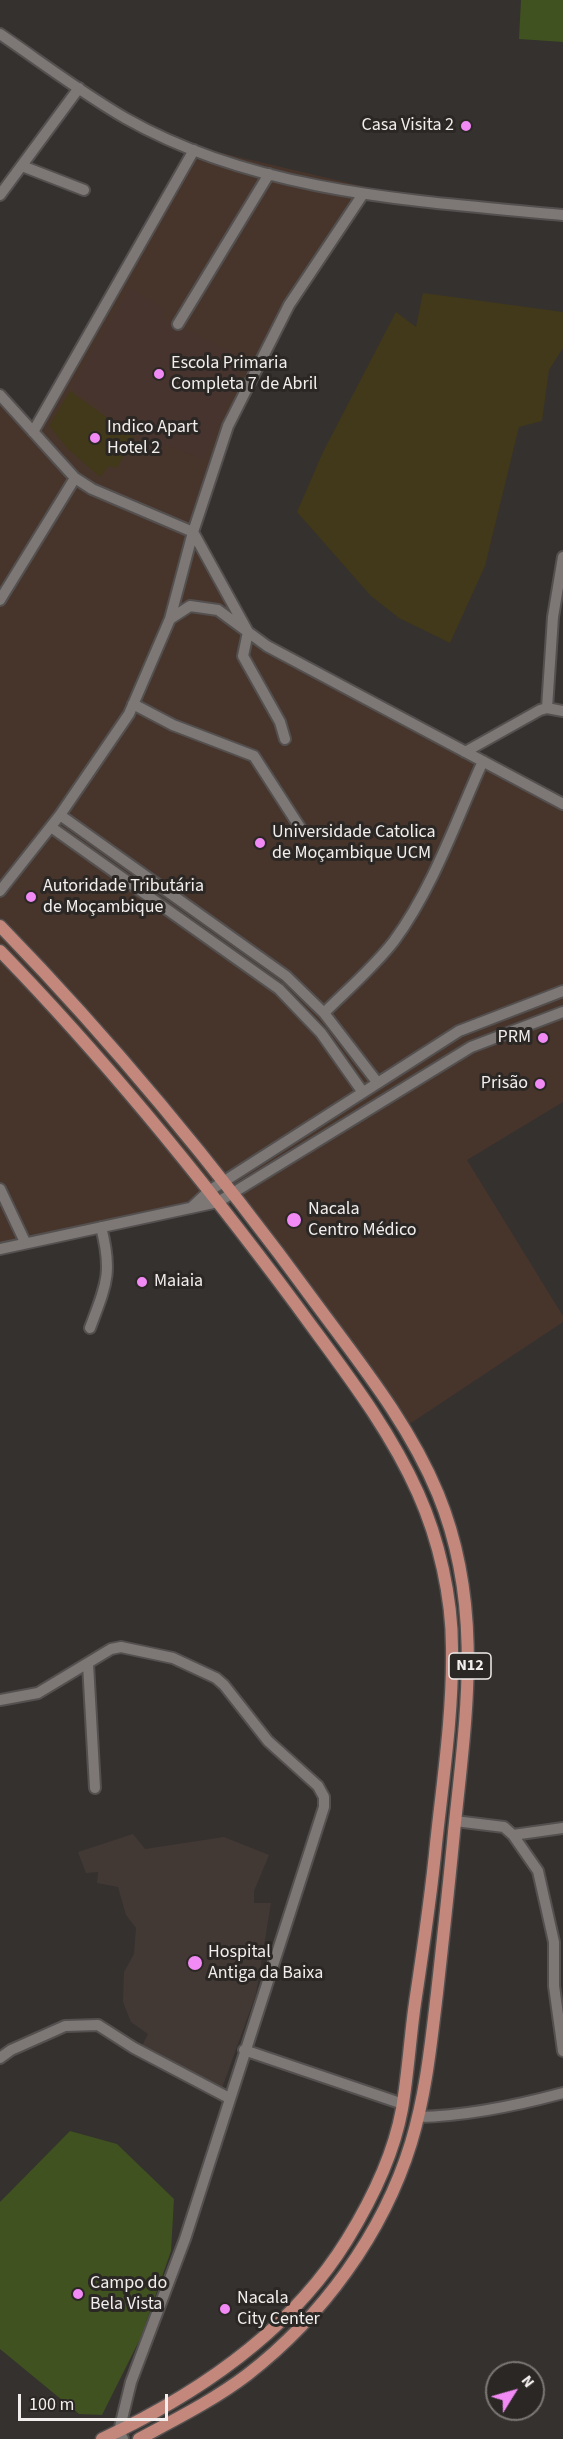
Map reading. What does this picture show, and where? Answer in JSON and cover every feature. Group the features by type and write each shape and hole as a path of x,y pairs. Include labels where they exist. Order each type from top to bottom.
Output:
{"main road":[{"name":"N12","path":"0,926 119,1056 224,1182 402,1423 428,1471 445,1514 461,1576 470,1635 470,1670 430,2056 411,2145 378,2220 321,2304 285,2342 243,2378 139,2439"},
{"name":"N12","path":"0,951 122,1083 218,1202 385,1428 419,1495 432,1530 441,1567 453,1646 451,1697 432,1885 403,2104 384,2166 346,2241 305,2296 279,2324 223,2370 121,2435 102,2439"}],"street":[{"path":"0,34 124,118 194,150 269,174 363,194 563,215"},
{"path":"0,195 80,88"},
{"path":"33,432 194,150"},
{"path":"22,166 84,190"},
{"path":"178,324 269,174"},
{"path":"0,891 60,815 133,704 170,619 194,532 228,426 289,304 363,194"},
{"path":"0,395 75,478 92,489 194,532 248,632 243,651 245,660 280,722 285,739"},
{"path":"0,600 75,478"},
{"path":"547,708 553,618 563,557"},
{"path":"170,619 190,606 208,607 229,616 267,646 563,804"},
{"path":"133,704 173,725 254,756 301,829"},
{"path":"465,752 547,708 563,711"},
{"path":"324,1013 393,942 409,918 428,884 483,761"},
{"path":"60,815 286,976 324,1013 377,1082"},
{"path":"51,827 279,989 321,1033 362,1091"},
{"path":"191,1209 209,1191 362,1091 467,1027 563,991"},
{"path":"0,1249 218,1202 471,1047 563,1012"},
{"path":"0,1189 26,1242"},
{"path":"90,1328 108,1273 107,1252 101,1227"},
{"path":"0,1700 38,1694 111,1649 131,1647 173,1658 216,1678 268,1741 312,1779 324,1797 324,1807 185,2239 131,2382 121,2435"},
{"path":"88,1664 95,1788"},
{"path":"455,1821 504,1827 513,1835 536,1867 555,1949 554,1986 563,2051"},
{"path":"513,1835 563,1828"},
{"path":"0,2058 11,2050 65,2026 98,2025 134,2048 229,2098"},
{"path":"244,2050 403,2104"},
{"path":"418,2117 496,2109 563,2093"}],"shaded area":[{"path":"196,147 366,187 287,302 186,530 246,635 563,799 563,1102 467,1160 563,1316 563,1322 408,1425 239,1195 183,1215 25,1241 0,1254 0,398 32,430"},
{"name":"Escola Primaria Completa 7 de Abril","path":"130,288 163,309 161,318 245,360 204,459 139,435 72,388"},
{"name":"Hospital Antiga da Baixa","path":"133,1834 145,1849 224,1837 269,1855 254,1891 254,1903 271,1903 256,1994 222,2088 142,2046 148,2034 131,2022 123,2002 124,1972 134,1954 136,1928 126,1915 118,1887 97,1883 98,1872 86,1873 78,1852"}],"green space":[{"path":"521,0 563,0 563,42 519,39"},
{"name":"Campo do Bela Vista","path":"70,2131 117,2144 174,2199 171,2251 141,2337 102,2415 79,2414 0,2349 0,2202"}],"sand":[{"path":"423,293 563,312 563,348 549,370 542,421 519,427 485,566 450,643 399,618 371,596 297,512 323,452 396,312 416,327"},
{"path":"70,391 134,437 117,468 109,466 100,477 68,449 49,426"}],"place":[{"name":"Casa Visita 2","path":"466,126"},
{"name":"Escola Primaria Completa 7 de Abril","path":"159,374"},
{"name":"Indico Apart Hotel 2","path":"95,438"},
{"name":"Universidade Catolica de Moçambique UCM","path":"260,843"},
{"name":"Autoridade Tributária de Moçambique","path":"31,897"},
{"name":"PRM","path":"543,1038"},
{"name":"Prisão","path":"540,1084"},
{"name":"Nacala Centro Médico","path":"294,1220"},
{"name":"Maiaia","path":"142,1282"},
{"name":"Hospital Antiga da Baixa","path":"195,1963"},
{"name":"Campo do Bela Vista","path":"78,2294"},
{"name":"Nacala City Center","path":"225,2309"}]}
